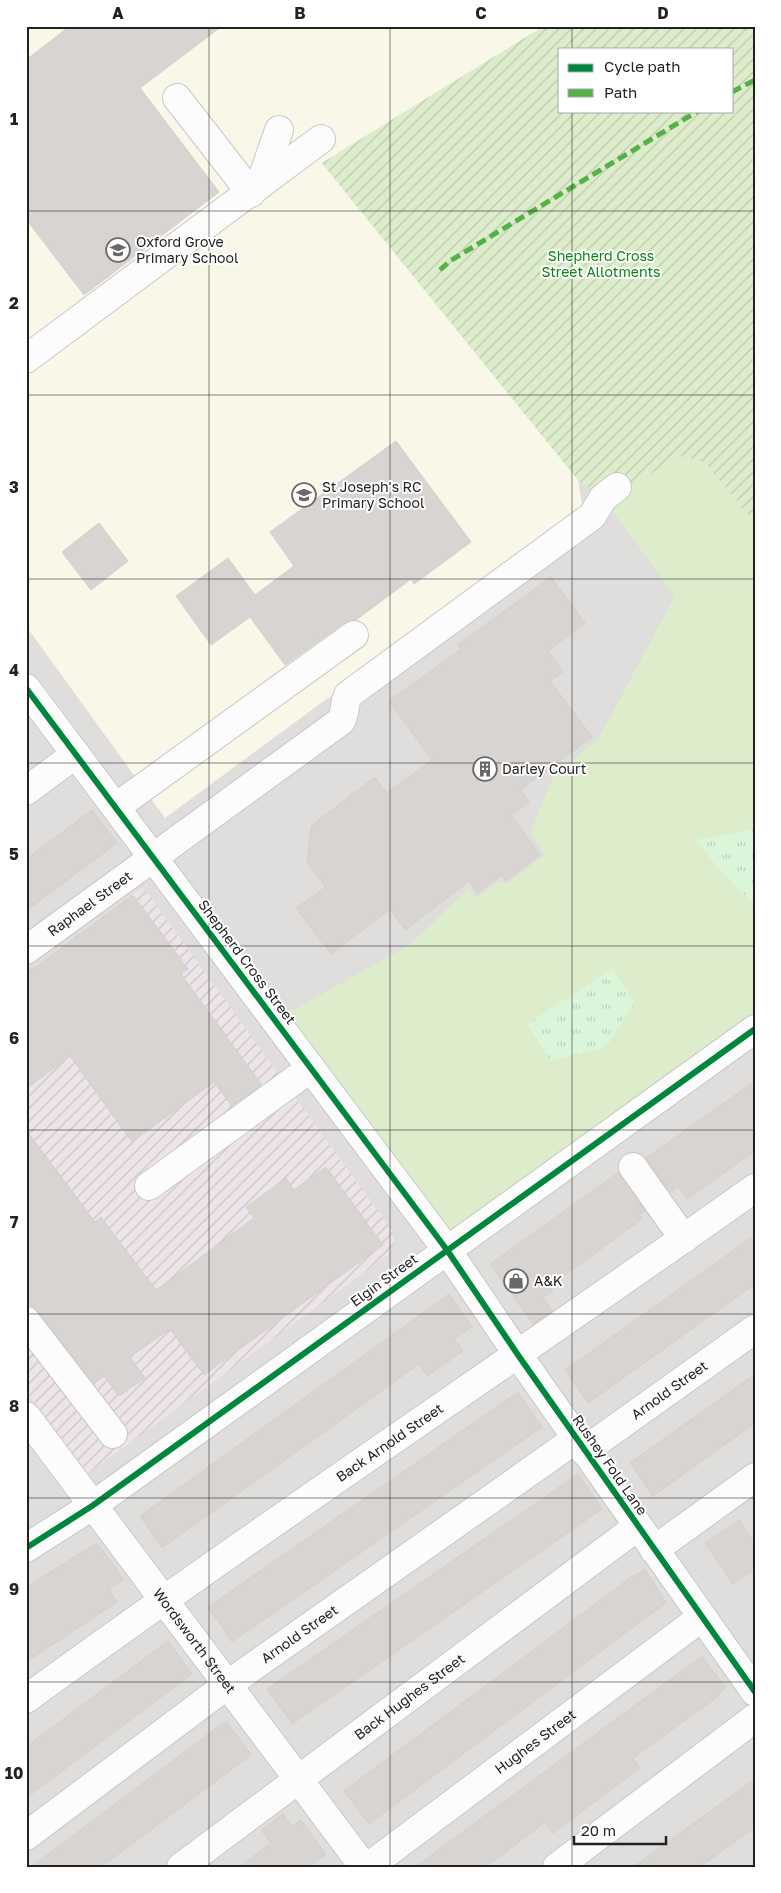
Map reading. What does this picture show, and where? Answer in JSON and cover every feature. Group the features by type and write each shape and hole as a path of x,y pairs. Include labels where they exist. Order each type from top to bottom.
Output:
{"street":[{"path":"177,98 255,189"},
{"path":"255,189 279,130"},
{"path":"26,359 321,139"},
{"name":"Raphael Street","path":"26,950 341,721 348,695 592,516 602,498 617,487"},
{"path":"116,807 354,635"},
{"name":"Shepherd Cross Street","path":"26,688 447,1250"},
{"path":"26,791 76,754"},
{"name":"Elgin Street","path":"26,1548 92,1506 755,1029"},
{"path":"149,1186 311,1068"},
{"path":"633,1167 684,1238"},
{"name":"Back Arnold Street","path":"26,1699 162,1600 518,1355 755,1188"},
{"name":"Rushey Fold Lane","path":"447,1250 637,1527 755,1692"},
{"path":"26,1321 113,1434"},
{"name":"Arnold Street","path":"26,1836 227,1684 755,1329"},
{"name":"Wordsworth Street","path":"26,1416 162,1600 366,1867"},
{"path":"654,1550 755,1477"},
{"name":"Back Hughes Street","path":"181,1867 637,1527"},
{"name":"Hughes Street","path":"366,1867 702,1617"},
{"path":"557,1867 755,1718"}],"shaded area":[{"path":"26,26 755,26 755,1867 26,1867"},
{"name":"St Joseph's RC Primary School","path":"26,26 544,26 322,163 578,480 583,510 165,818 26,626"},
{"path":"143,887 392,1230 394,1243 388,1255 87,1474 26,1391 26,973"}],"green space":[{"name":"Shepherd Cross Street Allotments","path":"544,26 755,26 755,523 705,462 679,456 632,485 603,498 578,480 322,163"},
{"path":"679,456 705,462 755,523 755,1018 447,1250 275,1020 411,944 468,889 476,898 501,881 506,884 545,855 530,833 552,779 599,738 675,596 603,498 632,485"},
{"path":"755,829 755,903 716,866 696,840"},
{"path":"612,969 635,1002 609,1043 600,1049 551,1061 527,1024"}],"building":[{"path":"70,26 222,26 140,88 219,192 84,295 26,219 26,60"},
{"path":"396,441 471,542 414,584 411,579 356,620 345,622 285,665 250,617 211,645 176,596 228,558 255,595 294,566 270,532"},
{"path":"99,523 128,561 91,590 62,552"},
{"name":"Darley Court","path":"551,577 585,623 548,651 563,672 550,681 592,737 520,790 529,802 511,815 540,855 506,881 502,875 477,893 469,881 405,930 390,909 331,954 296,908 326,887 307,862 311,826 375,777 387,793 432,760 389,701 461,649 458,645"},
{"path":"92,810 117,843 26,911 26,859"},
{"path":"133,895 188,969 181,974 262,1085 232,1106 214,1082 132,1142 70,1056 26,1089 26,974"},
{"path":"755,1081 755,1151 687,1199 678,1186 670,1192 646,1158"},
{"path":"26,1130 95,1222 101,1217 156,1290 254,1218 246,1207 286,1178 294,1190 326,1167 383,1245 204,1375 170,1329 130,1357 145,1378 119,1396 104,1376 94,1384 38,1311 26,1306"},
{"path":"619,1172 645,1211 639,1215 642,1219 550,1286 553,1291 543,1298 553,1311 533,1324 490,1264"},
{"path":"755,1235 755,1284 588,1403 565,1370"},
{"path":"449,1294 472,1327 454,1339 463,1351 427,1376 419,1364 162,1548 140,1516"},
{"path":"755,1374 755,1423 653,1496 630,1463"},
{"path":"518,1392 542,1427 232,1642 208,1607"},
{"path":"578,1474 602,1509 292,1724 267,1689"},
{"path":"739,1520 755,1543 755,1569 733,1584 705,1543"},
{"path":"97,1543 124,1579 109,1589 117,1602 26,1662 26,1587"},
{"path":"645,1569 666,1603 369,1824 344,1791 634,1575"},
{"path":"168,1641 192,1674 26,1798 26,1747"},
{"path":"702,1656 726,1688 719,1693 720,1695 633,1758 640,1768 553,1833 545,1822 486,1867 415,1867"},
{"path":"226,1721 251,1755 101,1867 31,1867"},
{"path":"755,1779 755,1827 700,1867 633,1867"},
{"path":"283,1814 292,1827 301,1820 326,1854 309,1867 239,1867 271,1843 261,1830"}],"marked path":[{"path":"734,91 755,80"},
{"path":"440,270 450,261 696,112"}],"cycle path":[{"path":"26,688 447,1250 518,1355 755,1692"},
{"path":"26,1548 92,1506 755,1029"}],"place":[{"name":"Oxford Grove Primary School","path":"118,250"},
{"name":"St Joseph's RC Primary School","path":"304,495"},
{"name":"Darley Court","path":"485,769"},
{"name":"A&K","path":"516,1281"}]}
